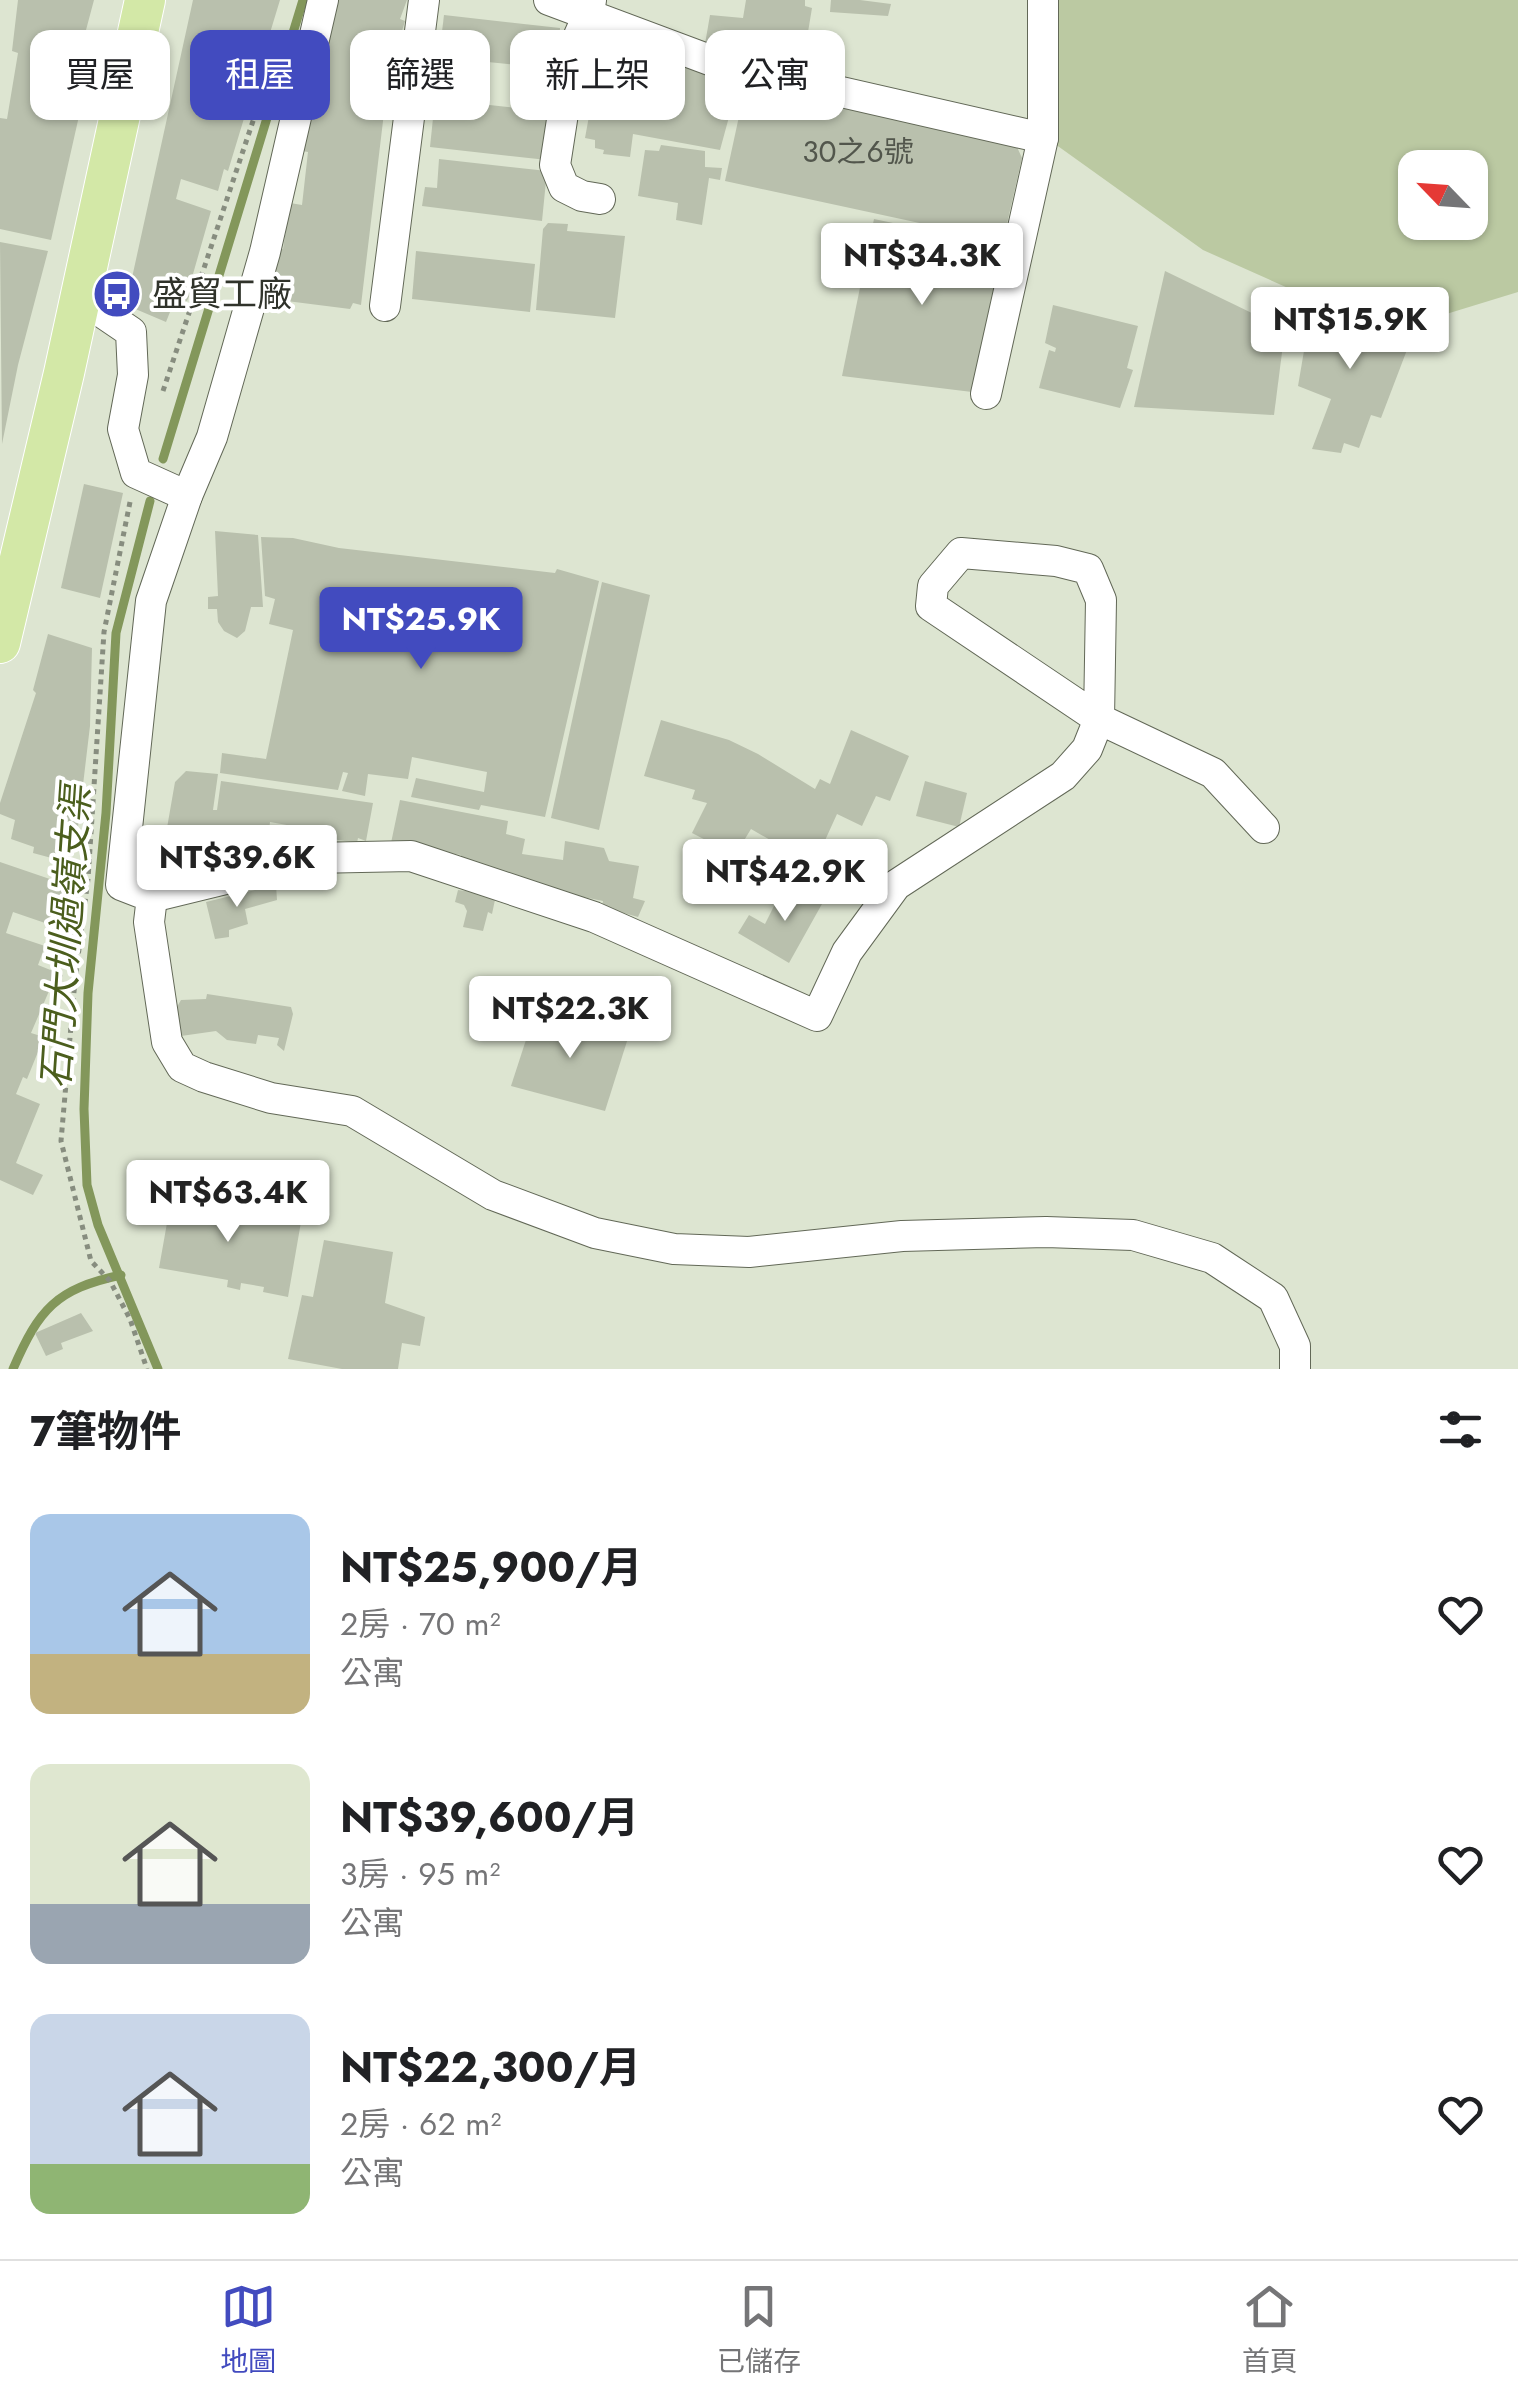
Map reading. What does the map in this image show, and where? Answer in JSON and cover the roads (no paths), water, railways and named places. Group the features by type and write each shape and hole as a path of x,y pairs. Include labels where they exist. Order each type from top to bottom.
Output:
{"main road":[{"path":"0,643 81,298 144,0"}],"lane":[{"path":"324,0 265,252 212,437 186,496 151,601 121,885 152,898 310,858 410,856 594,917 817,1016 848,952 896,885 1063,776 1087,749 1099,719 1101,600 1088,569 1056,561 961,552 933,586 931,606 1099,719 1214,773 1264,828"},
{"path":"385,306 424,0"},
{"path":"550,0 590,7 722,65 1042,138"},
{"path":"986,394 1042,138 1043,0"},
{"path":"590,7 573,49 555,165 564,187 600,199"},
{"path":"81,298 131,332 133,375 123,429 136,473 186,496"},
{"path":"152,898 149,922 167,1042 182,1067 204,1077 270,1098 352,1111 493,1194 595,1233 674,1249 749,1252 902,1236 1046,1232 1133,1235 1212,1258 1273,1298 1295,1346 1295,1369"}],"waterway":[{"name":"石門大圳過嶺支渠","path":"163,459 303,0"},
{"name":"石門大圳過嶺支渠","path":"150,501 116,633 106,813 88,993 84,1109 87,1185 98,1225 158,1369"},
{"path":"13,1369 32,1331 52,1305 80,1287 121,1275"}],"place":[{"name":"盛貿工廠","path":"117,294"}]}
